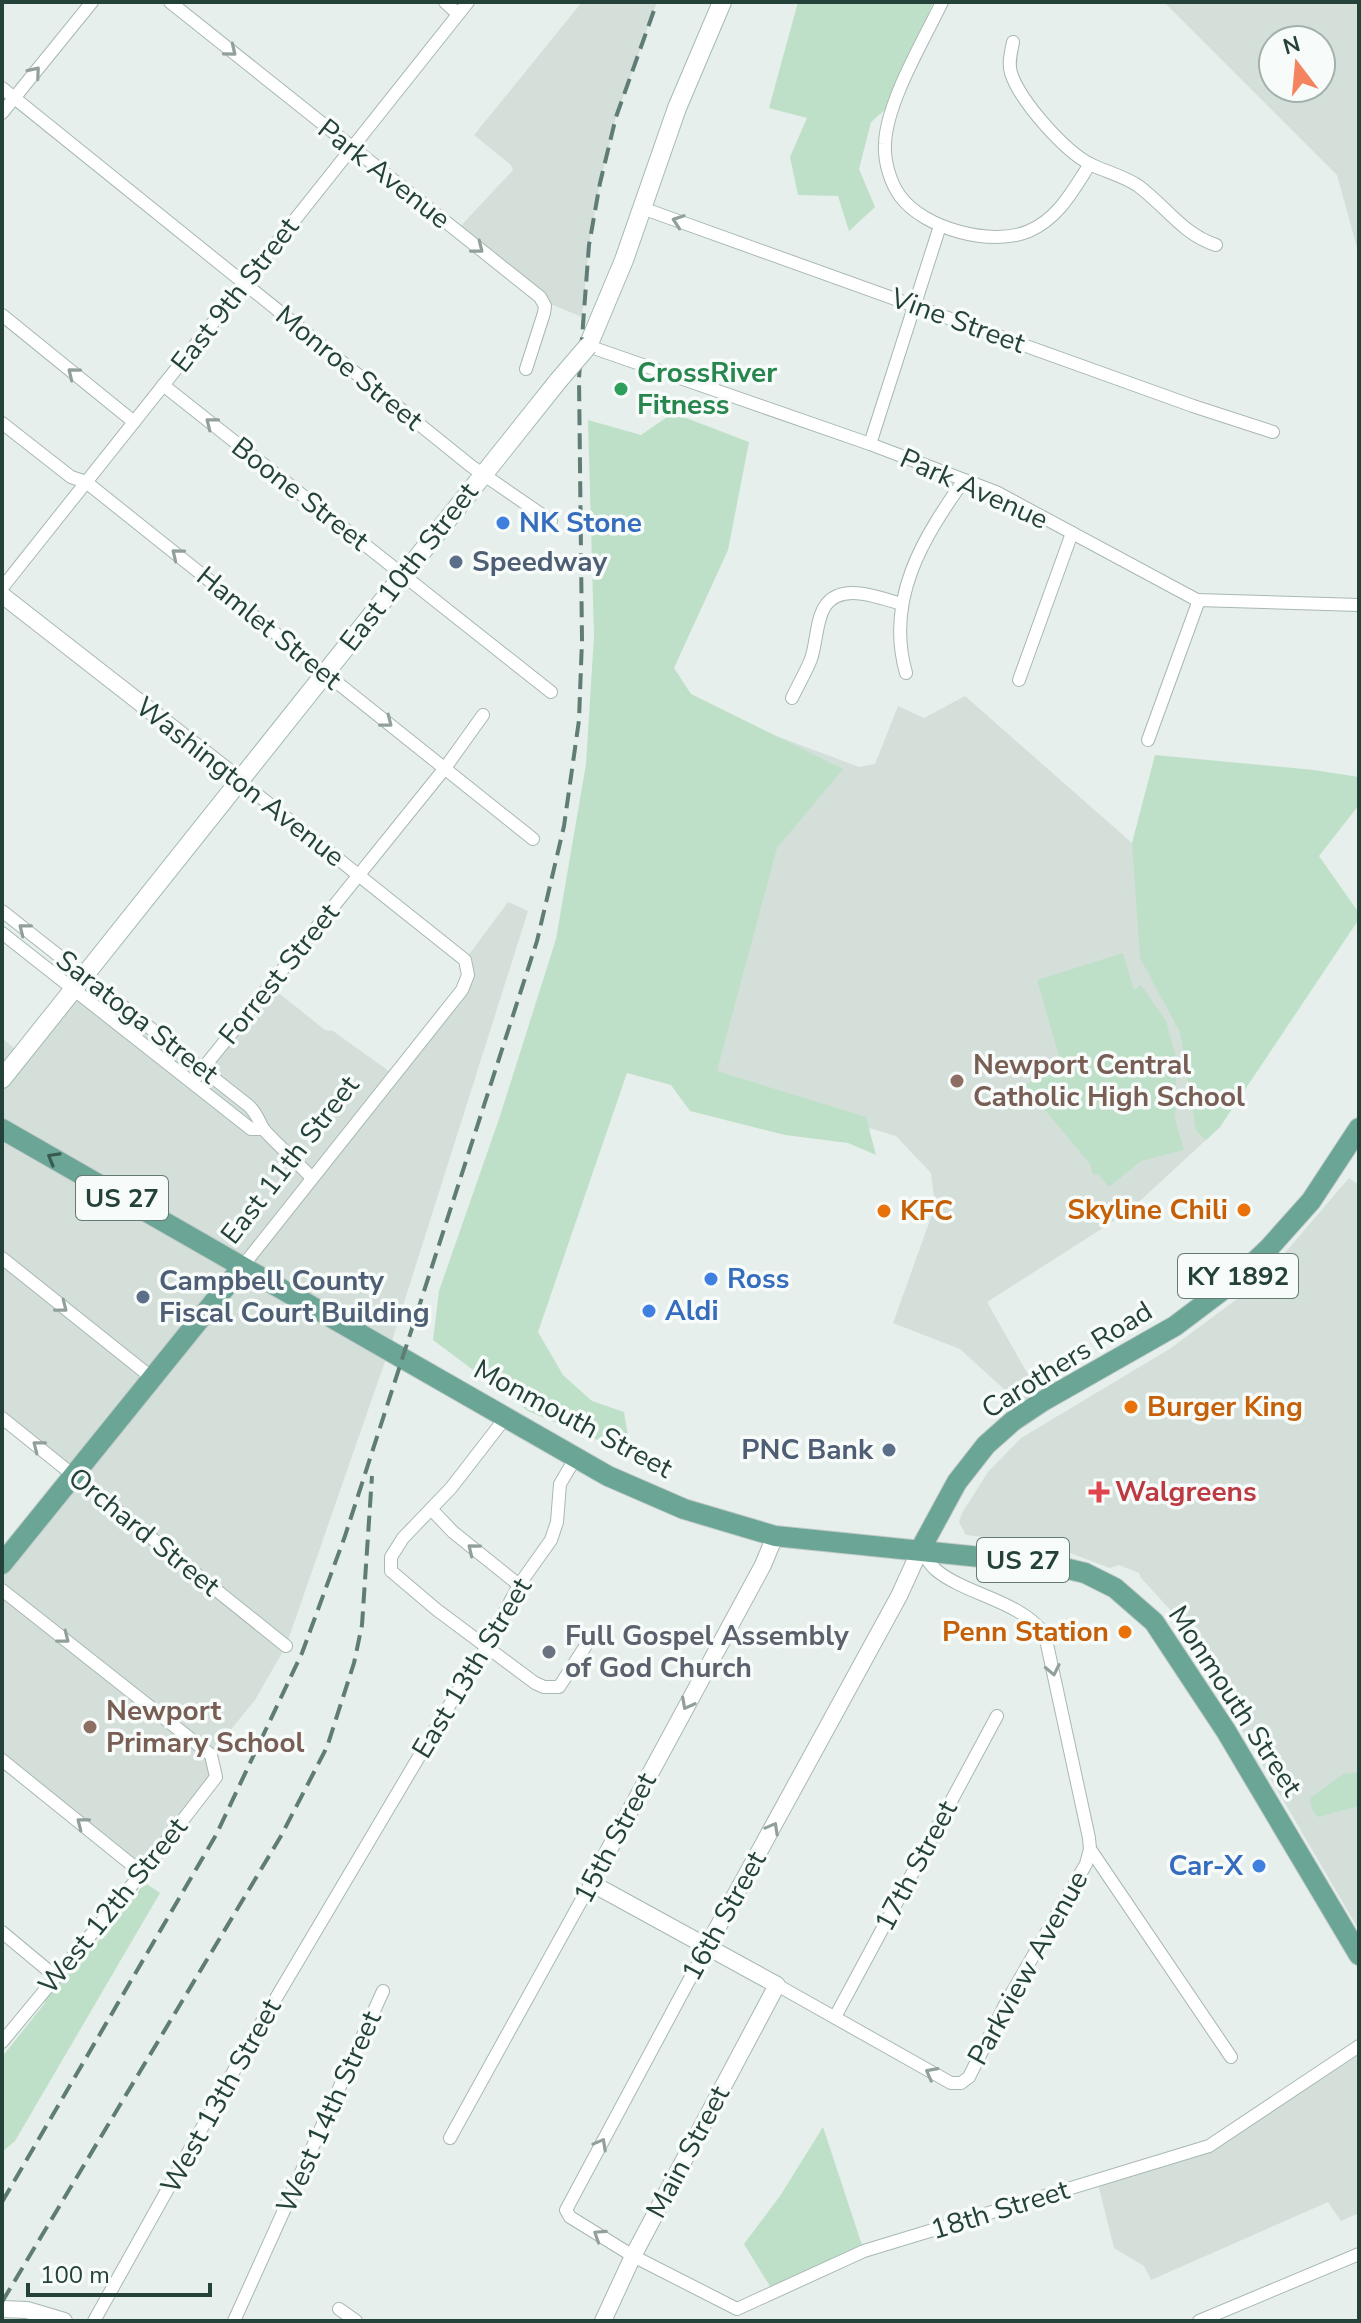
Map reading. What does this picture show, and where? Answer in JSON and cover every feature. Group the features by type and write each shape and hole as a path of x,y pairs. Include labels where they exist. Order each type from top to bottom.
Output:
{"main road":[{"name":"East 10th Street","path":"2,1079 482,474 588,346 624,260 677,108 722,2"},
{"name":"Carothers Road","path":"920,1550 957,1482 986,1445 1013,1421 1043,1401 1175,1326 1232,1283 1311,1201 1359,1128"},
{"name":"Monmouth Street","path":"2,1129 608,1476 671,1504 730,1525 775,1536 1048,1564 1085,1573 1115,1588 1160,1630 1235,1747 1236,1770 1291,1859 1306,1868 1359,1955"},
{"name":"East 11th Street","path":"2,1564 242,1267"}],"street":[{"path":"2,113 92,2"},
{"name":"Park Avenue","path":"170,2 540,297 545,306 544,313 526,369"},
{"path":"445,2 458,14"},
{"name":"East 9th Street","path":"2,588 468,2"},
{"path":"942,2 890,113 885,154 901,198 924,219 940,226 973,235 1004,237 1028,232 1050,220 1065,204 1090,164"},
{"path":"1013,42 1009,60 1011,72 1046,126 1090,164 1135,184 1189,233 1216,245"},
{"name":"Monroe Street","path":"2,88 482,474 551,521"},
{"name":"Vine Street","path":"642,208 1273,432"},
{"path":"870,444 940,226"},
{"path":"2,315 134,422"},
{"name":"Park Avenue","path":"588,346 870,444 996,492 1199,600 1359,605"},
{"name":"Boone Street","path":"163,385 551,692"},
{"name":"Hamlet Street","path":"2,423 71,477 86,482 533,839"},
{"path":"906,673 900,651 903,590 932,526 964,480"},
{"path":"1019,680 1072,533"},
{"path":"792,698 810,662 818,617 826,604 838,596 853,593 902,604"},
{"name":"Washington Avenue","path":"2,595 465,960 468,975"},
{"path":"1148,740 1199,600"},
{"name":"Forrest Street","path":"192,1082 445,768 483,715"},
{"name":"Saratoga Street","path":"2,911 192,1082 251,1129 262,1129 312,1178"},
{"name":"Saratoga Street","path":"2,933 203,1069 261,1117 262,1129"},
{"name":"East 11th Street","path":"242,1267 462,990 468,975"},
{"path":"2,1258 151,1377"},
{"path":"506,1417 451,1488 403,1538 391,1557 390,1565 394,1575 485,1646 544,1687 559,1687 592,1636"},
{"name":"Orchard Street","path":"2,1418 286,1646"},
{"name":"East 13th Street","path":"350,1872 519,1585 551,1540 557,1522 560,1484 576,1457"},
{"path":"431,1509 453,1532 519,1585"},
{"name":"15th Street","path":"450,2138 763,1565 775,1536"},
{"name":"Parkview Avenue","path":"591,1883 708,1945 951,2083 965,2081 1086,1864 1090,1849 1045,1635 1019,1613 935,1570 920,1550"},
{"name":"16th Street","path":"633,2256 570,2217 566,2210 899,1596 920,1550"},
{"name":"West 12th Street","path":"2,1590 211,1755 216,1767 216,1777 142,1873 2,2042"},
{"name":"17th Street","path":"835,2017 997,1716"},
{"path":"2,1760 142,1873"},
{"path":"1090,1849 1231,2057"},
{"name":"West 13th Street","path":"94,2321 234,2069 350,1872"},
{"path":"2,1932 56,1977"},
{"name":"Main Street","path":"603,2321 633,2256 777,1985"},
{"name":"West 14th Street","path":"234,2321 383,1991"},
{"name":"18th Street","path":"633,2256 733,2308 742,2308 864,2251 1209,2146 1359,2046"},
{"path":"1199,2321 1359,2254"},
{"path":"2,2309 27,2310 64,2321"},
{"path":"339,2309 356,2321"}],"shaded area":[{"path":"582,2 657,2 616,117 600,183 589,245 582,317 543,301 456,231 513,170 474,135"},
{"path":"1164,2 1359,2 1359,255 1337,175 1266,104 1337,104 1337,24 1257,24 1257,95"},
{"name":"Newport Central Catholic High School","path":"602,670 859,767 875,764 898,706 924,718 965,696 1132,843 1220,1127 1128,1212 987,1302 1043,1401 1028,1411 960,1349 893,1323 935,1206 931,1173 896,1136 549,1034"},
{"path":"508,902 528,911 389,1350 286,1646 255,1700 211,1754 216,1767 142,1873 2,1760 2,1564 73,1474 2,1418 2,1038 21,1054 85,976 203,1069 270,986 325,1030 333,1031 393,1074 462,990 465,960"},
{"path":"1349,1178 1359,1185 1359,1930 1175,1615 1139,1573 1119,1565 1110,1568 1046,1544 966,1535 959,1522 988,1472 1021,1438 1171,1348 1237,1299 1278,1261"},
{"path":"1359,2046 1359,2213 1341,2221 1328,2202 1151,2280 1144,2266 1114,2248 1097,2180 1209,2146"}],"green space":[{"path":"798,2 933,2 894,102 871,122 859,169 875,207 849,231 838,196 798,195 790,157 807,118 769,108"},
{"path":"673,413 749,442 728,550 674,668 691,694 843,769 777,848 717,1071 866,1117 876,1155 848,1143 785,1135 690,1111 671,1085 627,1073 538,1332 563,1375 592,1401 624,1412 631,1454 528,1411 433,1340 439,1291 500,1116 556,939 586,764 594,636 588,420 641,435"},
{"path":"1155,755 1359,777 1359,805 1319,856 1359,913 1359,919 1220,1127 1206,1140 1196,1131 1180,1032 1140,958 1132,843"},
{"path":"1123,953 1134,990 1141,985 1166,1021 1176,1057 1174,1116 1184,1150 1141,1161 1109,1187 1098,1174 1093,1175 1090,1164 1025,1086 1059,1056 1037,980"},
{"path":"1359,1772 1359,1806 1318,1817 1312,1810 1310,1798 1343,1774"},
{"path":"145,1883 160,1893 15,2141 2,2152 2,2057 45,2003 45,1996 87,1948 97,1943"},
{"path":"823,2127 864,2251 774,2293 744,2244 780,2196"}],"railway":[{"path":"2,2202 216,1835 302,1653 345,1536 537,941 564,826 579,720 582,640 579,378 589,245 616,117 657,2"},
{"path":"2,2302 281,1836 327,1747 354,1663 362,1625 372,1476"}],"place":[{"name":"CrossRiver Fitness","path":"621,389"},
{"name":"NK Stone","path":"503,523"},
{"name":"Speedway","path":"456,562"},
{"name":"Newport Central Catholic High School","path":"957,1081"},
{"name":"Skyline Chili","path":"1244,1210"},
{"name":"KFC","path":"884,1211"},
{"name":"Ross","path":"711,1279"},
{"name":"Campbell County Fiscal Court Building","path":"143,1297"},
{"name":"Aldi","path":"649,1311"},
{"name":"Burger King","path":"1131,1407"},
{"name":"PNC Bank","path":"889,1450"},
{"name":"Walgreens","path":"1099,1492"},
{"name":"Penn Station","path":"1125,1632"},
{"name":"Full Gospel Assembly of God Church","path":"549,1652"},
{"name":"Newport Primary School","path":"90,1727"},
{"name":"Car-X","path":"1259,1866"}]}
